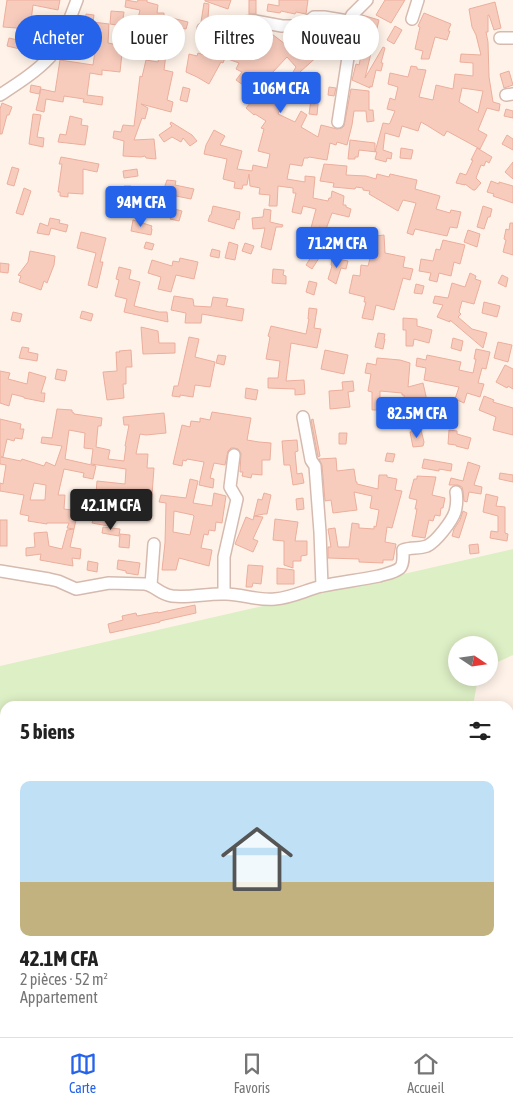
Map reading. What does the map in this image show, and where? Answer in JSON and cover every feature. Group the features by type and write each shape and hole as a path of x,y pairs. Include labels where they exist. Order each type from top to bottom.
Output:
{"street":[{"path":"0,95 28,76 51,56 77,0"},
{"path":"352,15 367,0"},
{"path":"412,18 418,0"},
{"path":"500,38 513,38"},
{"path":"338,122 348,60"},
{"path":"303,417 311,460 315,466 322,586"},
{"path":"224,594 224,557 236,499 230,487 234,455"},
{"path":"0,571 27,574 58,581 76,589 109,583 151,585 162,594 173,596 224,594 255,599 277,599 322,586 391,573 400,568 406,548 429,546 447,526 455,513 456,492"},
{"path":"151,585 154,544"}],"green space":[{"path":"513,549 513,655 498,662 498,636 448,636 448,686 477,686 474,701 0,701 0,666"}],"building":[{"path":"7,0 60,0 58,10 33,5 32,15 15,15 15,28 3,27"},
{"path":"126,0 137,2 138,0 147,0 147,2 158,5 157,13 164,13 164,15 139,15 140,10 125,7"},
{"path":"205,0 231,0 228,9"},
{"path":"249,0 256,0 256,14 249,14"},
{"path":"279,0 308,0 306,14 267,11 268,4 279,6"},
{"path":"385,0 405,0 391,23 376,15"},
{"path":"495,2 501,28 494,30 488,15 488,32 486,32 493,102 500,104 499,111 487,108 478,130 487,135 480,149 447,131 444,136 421,122 418,131 402,126 399,137 385,133 383,150 392,153 391,159 387,158 386,162 375,159 377,152 375,152 383,123 390,123 395,111 387,109 390,98 395,100 398,87 388,84 390,73 408,77 411,66 426,70 419,97 433,100 436,85 453,89 455,74 473,76 473,63 460,62 461,54 481,55 472,27 469,9","holes":["462,88 483,91 478,113 459,102"]},
{"path":"204,3 209,4 208,15 202,15"},
{"path":"111,11 124,12 124,15 112,15 112,24 110,24"},
{"path":"424,13 451,24 447,40 435,37 429,59 421,59 423,51 415,49 420,27 418,26"},
{"path":"102,23 109,24 108,43 112,44 112,60 121,60 120,72 102,70 102,75 90,73 87,95 103,97 102,105 83,102 84,99 64,96 63,102 46,99 44,112 36,110 41,89 55,92 60,60 93,65 94,60 102,60"},
{"path":"395,26 402,30 394,44 387,40"},
{"path":"273,35 283,42 284,60 272,73 286,84 296,67 290,60 313,60 300,72 308,77 296,100 287,96 278,114 295,122 301,111 307,115 301,127 318,137 321,125 337,129 344,126 351,89 369,91 369,110 373,110 374,121 367,122 366,111 354,111 347,145 337,142 336,145 330,143 327,160 309,157 304,158 302,166 290,164 287,179 305,182 305,176 315,177 313,198 328,201 331,198 332,191 344,196 343,205 351,209 349,217 332,213 326,229 319,227 318,231 311,228 316,209 303,206 301,214 292,212 296,193 293,193 293,188 278,186 277,206 269,206 270,195 259,194 260,188 250,186 249,174 247,185 243,185 242,189 234,188 235,182 223,179 227,159 204,154 206,145 214,130 225,136 220,145 242,151 237,169 252,171 253,165 267,168 270,154 258,151 264,129 261,128 266,121 254,115 246,108 257,95 236,80 242,72 236,69 239,63 231,60 273,60"},
{"path":"9,38 15,39 15,48 7,46"},
{"path":"383,47 385,48 381,71 376,70 372,87 370,86 370,88 352,80 356,64 359,65 360,60 369,60 365,78 375,60 379,60 379,54"},
{"path":"189,54 195,56 195,60 224,60 223,63 221,62 209,84 186,72"},
{"path":"146,60 158,62 158,60 165,60 164,70 173,72 167,100 173,102 171,112 141,104 148,108 145,119 142,118 134,140 154,139 156,159 146,158 145,156 123,156 124,141 113,138 114,131 121,132 123,125 134,126 140,76 142,77"},
{"path":"509,71 513,85 504,88 500,74"},
{"path":"31,85 41,87 39,94 30,92"},
{"path":"183,87 190,89 187,102 180,100"},
{"path":"329,87 336,88 334,96 328,95"},
{"path":"312,93 319,94 317,115 309,114"},
{"path":"2,103 12,107 9,115 7,115 2,134 0,134 0,109"},
{"path":"506,109 513,111 513,118 504,116"},
{"path":"33,114 41,115 37,137 44,138 43,147 29,144"},
{"path":"70,116 82,119 81,125 88,126 85,145 58,142 60,134 66,135"},
{"path":"171,122 192,135 197,141 190,146 183,138 181,142 172,137 164,142 159,135 172,126"},
{"path":"507,135 513,139 513,150 502,144"},
{"path":"350,140 375,143 375,152 359,150 358,157 348,159"},
{"path":"401,148 413,150 411,159 400,158"},
{"path":"477,148 492,157 489,163 486,161 484,166 481,165 476,178 481,183 473,190 465,184 456,183 460,173 466,175"},
{"path":"61,157 99,164 97,172 83,169 83,194 68,193 68,197 60,196 60,192 58,192 62,164 59,164"},
{"path":"513,162 513,179 505,172"},
{"path":"324,164 347,166 346,175 366,176 376,179 377,174 389,177 390,174 417,180 415,189 440,196 436,209 450,213 451,210 461,212 457,228 450,227 447,236 415,229 413,235 407,233 416,203 403,200 398,211 369,194 370,191 363,190 363,188 333,187 334,183 320,181"},
{"path":"12,167 19,169 14,186 7,184"},
{"path":"137,169 138,176 124,178 123,171"},
{"path":"167,180 176,181 175,185 194,189 191,199 171,195 172,193 162,194"},
{"path":"491,181 513,186 513,203 487,192"},
{"path":"124,186 131,186 130,200 139,200 139,207 128,206 127,212 125,212"},
{"path":"24,188 31,191 23,215 16,213"},
{"path":"213,206 240,212 239,220 237,219 234,229 208,221"},
{"path":"483,206 492,209 484,229 477,227"},
{"path":"167,207 182,211 179,221 170,219 171,217 165,215"},
{"path":"264,209 271,210 270,222 283,225 282,227 276,227 271,250 261,247 265,228 253,229 252,218 263,217"},
{"path":"50,218 60,220 59,223 68,225 66,232 51,228 49,235 37,233 40,223 48,226"},
{"path":"133,220 152,226 151,235 131,231"},
{"path":"510,223 513,223 513,255 503,252 506,229 509,230"},
{"path":"468,230 480,234 477,247 464,242"},
{"path":"81,232 106,238 100,262 103,262 97,288 88,285 96,253 77,248"},
{"path":"384,235 385,253 405,257 403,267 413,269 410,280 403,278 394,310 376,305 373,320 362,318 366,302 364,302 365,297 349,293 353,275 360,276 361,265 368,266 376,236"},
{"path":"443,240 465,245 460,264 454,262 451,276 439,273 437,282 429,280 431,273 419,271 421,259 433,261 436,249 440,250"},
{"path":"146,242 154,244 152,250 144,248"},
{"path":"229,242 238,245 235,260 225,258"},
{"path":"245,243 254,246 251,254 242,251"},
{"path":"212,249 220,251 219,258 210,256"},
{"path":"30,251 55,256 54,265 47,283 44,281 41,290 19,282 21,276 18,275 28,262"},
{"path":"313,254 319,258 312,269 306,265"},
{"path":"180,258 198,262 194,279 176,275 171,292 158,289 161,277 148,273 152,260 172,266 173,261 179,262"},
{"path":"332,258 348,261 346,269 341,268 336,284 328,279"},
{"path":"0,263 9,264 8,273 0,272"},
{"path":"119,267 131,270 129,279 140,282 134,306 167,312 168,322 124,312 127,299 115,296 119,280 116,279"},
{"path":"273,269 284,270 283,275 286,276 286,284 272,283"},
{"path":"470,273 476,276 475,279 481,281 474,304 462,301 459,312 461,314 458,317 472,329 487,333 483,348 450,320 450,322 437,317 443,305 433,303 435,296 448,298 452,283 465,287"},
{"path":"502,275 508,278 506,287 498,283"},
{"path":"309,281 317,283 314,295 306,292"},
{"path":"416,284 424,286 422,294 414,293"},
{"path":"174,296 193,299 194,306 211,307 213,297 228,299 226,306 244,309 242,321 202,314 201,323 185,323 186,313 171,310"},
{"path":"484,302 500,306 497,317 482,313"},
{"path":"309,308 317,309 314,328 321,329 317,348 291,343 286,381 304,380 305,394 295,395 295,389 268,388 268,378 278,378 280,361 266,359 271,326 306,334"},
{"path":"82,311 93,314 91,321 80,318"},
{"path":"13,312 22,314 20,322 11,320"},
{"path":"403,318 417,319 417,326 432,330 429,343 414,339 413,346 406,346 406,330 403,330"},
{"path":"141,327 158,331 159,343 175,343 175,353 143,354"},
{"path":"378,333 385,334 383,349 375,347"},
{"path":"189,337 199,339 195,357 215,362 210,387 195,385 193,397 172,396 174,386 178,386"},
{"path":"453,338 463,341 461,351 451,348"},
{"path":"498,342 512,345 508,362 494,358"},
{"path":"22,347 29,348 28,352 38,354 37,361 19,358"},
{"path":"476,349 490,352 486,369 482,368 478,383 484,384 480,397 467,393 464,403 455,399 459,387 424,380 426,368 416,366 417,358 426,360 427,355 461,362 459,370 473,373"},
{"path":"131,350 132,367 126,367 126,384 123,384 124,398 107,400 103,372 117,371 116,352"},
{"path":"325,350 348,355 344,374 321,369"},
{"path":"218,355 226,356 224,365 216,363"},
{"path":"377,358 410,363 408,387 423,383 428,405 405,408 404,395 402,393 380,391 380,410 372,410 372,392 368,391 371,374 365,373 367,363 376,365"},
{"path":"505,365 513,369 513,389 496,382"},
{"path":"57,369 67,371 65,381 55,379"},
{"path":"0,371 10,373 8,379 27,384 29,372 46,377 41,393 45,393 44,402 12,394 9,406 0,403"},
{"path":"353,381 354,391 348,392 350,407 330,409 329,391 343,390 342,382"},
{"path":"246,388 258,390 256,400 245,398"},
{"path":"484,396 494,400 493,402 513,408 513,435 493,430 496,417 479,410"},
{"path":"435,407 446,407 446,421 435,421"},
{"path":"57,409 72,410 74,414 102,418 101,426 98,426 96,447 110,450 108,459 124,461 129,425 124,425 123,417 164,413 166,433 140,434 136,454 148,454 147,468 154,468 150,521 140,520 141,507 118,503 116,513 110,512 108,526 92,523 93,520 76,520 74,529 67,528 69,523 47,524 28,521 29,516 20,514 24,495 0,491 0,483 3,484 6,465 0,464 0,419 21,424 20,429 24,429 22,439 15,438 14,441 7,439 3,457 1,457 21,461 22,459 44,466 46,462 55,466 62,446 41,443 42,437 52,438","holes":["69,430 85,433 84,448 93,449 91,464 126,469 125,484 97,481 95,506 79,506 79,511 64,509 65,495 58,495 64,469 84,473 83,477 93,479 96,466 65,459","34,483 46,485 45,500 30,500"]},
{"path":"212,412 251,418 247,440 271,443 270,460 262,460 262,475 252,474 251,478 242,476 243,472 240,472 241,453 238,449 234,448 228,451 225,465 214,463 210,478 214,479 213,488 199,485 204,462 187,459 186,461 183,460 182,466 173,464 182,425 190,427 191,421 200,422 200,418 210,420"},
{"path":"313,419 320,456 318,457 311,420"},
{"path":"403,419 412,421 412,427 403,426"},
{"path":"421,430 423,446 413,447 410,432"},
{"path":"449,430 457,431 457,434 471,438 468,449 448,444"},
{"path":"339,433 347,433 346,444 339,444"},
{"path":"297,440 298,451 295,452 297,474 302,473 304,483 293,485 290,465 284,465 282,441"},
{"path":"387,453 395,454 393,462 385,461"},
{"path":"336,458 337,471 354,469 357,484 378,489 379,475 387,475 387,477 397,479 395,490 402,491 392,528 387,527 385,542 396,544 393,560 383,560 383,563 359,562 359,559 328,558 328,547 331,547 328,529 335,528 338,547 349,547 352,523 359,524 359,528 374,529 379,510 370,508 372,496 354,492 357,510 333,513 331,500 325,501 322,465 319,459"},
{"path":"424,459 452,464 451,471 422,468"},
{"path":"468,462 480,466 474,485 482,487 481,494 469,492 467,502 464,501 462,487 449,485 451,478 463,481"},
{"path":"500,473 513,475 513,482 499,479"},
{"path":"417,476 436,477 432,495 445,498 440,516 435,515 433,521 429,520 425,538 412,536 417,500 409,498 414,479 417,479"},
{"path":"190,479 198,481 193,503 212,506 214,493 226,496 222,523 216,522 215,531 209,530 208,535 204,534 201,548 212,550 209,566 179,558 176,570 162,570 166,503 159,502 161,495 186,498","holes":["174,511 193,515 190,535 173,532"]},
{"path":"264,493 271,495 267,514 254,516 263,517 253,539 258,541 253,552 235,544 246,517 253,520 258,499 262,500"},
{"path":"486,494 498,497 496,506 505,507 505,533 508,534 507,541 490,538 491,531 498,532 498,516 483,512"},
{"path":"303,498 304,509 297,510 296,499"},
{"path":"463,511 467,513 459,538 452,536 454,529"},
{"path":"275,519 298,522 295,541 307,541 307,555 301,556 301,561 293,561 293,568 284,565 284,541 273,540"},
{"path":"0,520 7,520 7,546 0,546"},
{"path":"103,527 120,529 119,536 102,533"},
{"path":"74,529 70,547 81,549 80,559 72,558 73,566 40,560 41,554 26,556 26,548 35,547 34,533 47,532 49,546 62,549 67,530"},
{"path":"120,534 130,535 129,548 119,547"},
{"path":"478,544 479,553 470,554 469,545"},
{"path":"118,560 140,563 138,575 117,569"},
{"path":"88,561 98,563 97,572 87,570"},
{"path":"248,565 263,566 261,584 253,583 252,587 246,587"},
{"path":"277,568 294,570 294,584 277,584"},
{"path":"195,605 196,613 110,633 108,624 123,620 122,616 136,613 137,616 158,613"}]}
